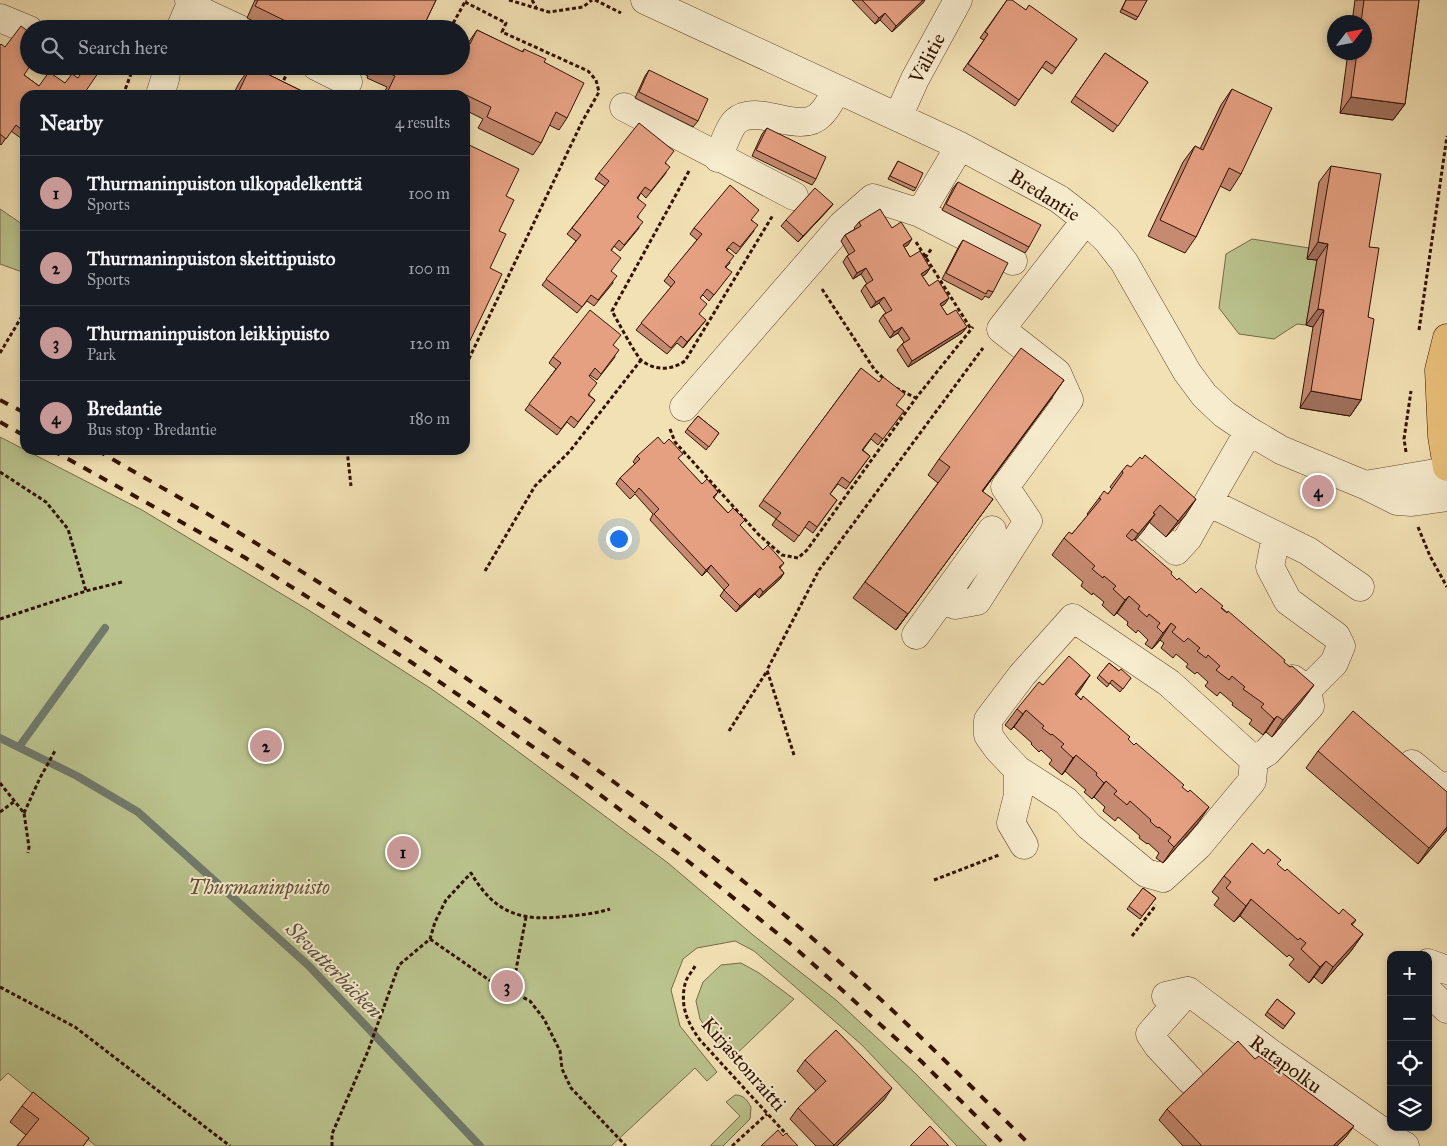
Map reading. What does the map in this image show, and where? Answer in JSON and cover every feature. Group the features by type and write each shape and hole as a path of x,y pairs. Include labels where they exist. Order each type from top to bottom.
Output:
{"main road":[{"path":"1447,338 1439,370 1442,436 1447,467"}],"street":[{"name":"Bredantie","path":"645,0 960,146 1059,199 1086,220 1107,240 1124,262 1193,380 1204,395 1224,414 1248,431 1281,450 1365,485 1397,501 1412,502 1447,497"},
{"name":"Välitie","path":"898,117 915,79 958,0"},
{"path":"186,12 211,20"},
{"path":"0,18 20,26"},
{"path":"162,90 167,75"},
{"path":"334,75 348,82"},
{"path":"710,153 734,123 742,118 756,115 803,122 818,117 826,109 837,89"},
{"path":"624,107 789,194"},
{"path":"920,214 960,146"},
{"path":"684,407 842,225 873,198 920,214 1013,261"},
{"path":"943,598 955,605 977,601 1023,529 1028,521 1005,487 1069,400 1057,373 989,326 1086,220"},
{"path":"1145,525 1176,551 1188,538 1248,431"},
{"path":"1365,485 1447,471"},
{"path":"1208,502 1308,551 1360,587"},
{"path":"916,635 992,530"},
{"path":"1276,536 1270,567 1288,601 1336,636 1341,646 1334,663 1306,690"},
{"path":"1073,618 1169,683 1254,760 1252,781 1198,846 1163,878 1146,873 1089,826 1066,801 1018,770 998,749 988,735 988,720 1022,675 1073,618"},
{"path":"1254,760 1268,752 1310,706 1306,690 1276,665"},
{"path":"1392,747 1441,788 1447,786"},
{"path":"1018,770 1018,795 1011,823 1024,845"},
{"path":"1192,808 1214,826"},
{"path":"1432,964 1447,970"},
{"name":"Ratapolku","path":"1190,1080 1158,1046 1150,1034 1177,994 1264,1063 1405,1146"},
{"path":"1432,995 1447,1009"}],"path":[{"path":"509,0 549,12 583,7 592,0"},
{"path":"532,0 536,8"},
{"path":"455,20 465,1 506,23 502,32 588,72 596,80 599,92 582,122 470,357"},
{"path":"125,90 131,75"},
{"path":"281,88 287,75"},
{"path":"710,153 612,311 641,360 661,369 676,367 685,361 789,194"},
{"path":"894,204 925,258 971,329"},
{"path":"806,266 874,369 888,384 916,398"},
{"path":"0,353 20,319"},
{"path":"684,407 671,420 669,431 674,442 760,535 782,555 798,558 807,550 916,398 971,329 989,326 980,352 820,570 767,670 730,731"},
{"path":"485,571 534,486 570,451 641,360"},
{"path":"348,455 351,486"},
{"path":"0,472 46,502 68,529 86,591"},
{"path":"0,620 86,591 122,582"},
{"path":"767,670 794,755"},
{"path":"24,813 56,749"},
{"path":"0,783 24,813 29,847 28,853"},
{"path":"0,812 15,801"},
{"path":"934,880 1024,845"},
{"path":"332,1146 332,1134 368,1052 399,965 430,939 435,922 446,900 472,873 481,889 496,904 526,918 546,919 596,913 610,909"},
{"path":"1132,936 1149,916"},
{"path":"512,991 526,918"},
{"path":"430,939 489,980 530,1001 544,1019 560,1051 562,1069 571,1088 626,1146"},
{"name":"Kirjastonraitti","path":"695,966 685,982 684,1006 689,1024 700,1040 792,1140"},
{"path":"0,987 75,1027 230,1146"},
{"path":"732,1146 767,1114"}],"green space":[{"path":"0,209 20,223 20,271 0,264"},
{"path":"1252,239 1309,248 1307,259 1317,260 1306,325 1297,324 1274,339 1239,334 1219,308 1226,254"},
{"name":"Thurmaninpuisto","path":"0,437 20,447 20,455 35,455 142,510 310,611 430,688 477,721 668,863 753,935 836,1000 915,1073 987,1146 957,1146 862,1045 754,951 735,941 697,948 683,959 671,990 680,1026 717,1072 707,1081 695,1068 611,1146 96,1146 8,1073 0,1081"},
{"path":"741,963 759,973 794,999 732,1058 700,1019 696,1001 703,982 721,965"},
{"path":"735,1095 743,1097 750,1104 750,1119 723,1146 710,1146 740,1116 726,1102"}],"building":[{"path":"258,0 436,0 426,20 284,20 255,6"},
{"path":"862,0 923,0 896,26 885,13 879,18"},
{"path":"1007,0 1012,0 1026,10 1029,5 1077,39 1056,68 1046,61 1019,100 968,64 988,34 985,32"},
{"path":"1126,0 1147,0 1138,17 1122,9"},
{"path":"1364,0 1419,0 1405,104 1351,97 1356,60 1372,60 1372,15 1362,15"},
{"path":"20,27 20,75 24,75 39,86 47,75 53,75 65,83 71,75 78,78 80,75 97,75 86,90 20,90 20,128 16,125 6,139 0,134 0,45 5,47"},
{"path":"477,30 523,52 524,49 546,59 544,62 584,83 567,118 556,112 541,143 487,117 491,107 470,97 470,90 388,90 395,76 393,75 470,75 470,44"},
{"path":"1105,53 1148,82 1118,126 1075,96"},
{"path":"649,70 708,99 698,121 639,92"},
{"path":"247,75 269,75 300,90 239,90"},
{"path":"1232,89 1272,108 1241,174 1229,168 1196,237 1160,220 1195,146 1203,150"},
{"path":"639,123 674,151 665,163 670,167 651,191 645,187 637,198 646,205 637,217 643,222 624,245 619,240 611,250 621,258 611,271 617,276 598,300 591,295 582,307 546,279 581,235 572,228 609,181 599,173"},
{"path":"767,128 826,157 816,179 756,150"},
{"path":"470,145 519,169 506,196 514,200 499,231 506,234 490,268 502,274 470,341"},
{"path":"898,161 923,173 916,188 890,176"},
{"path":"1331,166 1381,174 1369,247 1379,248 1368,317 1374,319 1361,400 1311,391 1324,310 1318,309 1328,244 1318,242"},
{"path":"958,182 1041,225 1029,247 946,204"},
{"path":"730,185 759,210 751,220 758,225 740,247 733,242 726,250 734,256 725,267 732,272 714,295 707,289 700,298 707,304 699,314 706,320 687,342 681,336 671,348 641,323 675,282 668,275 702,234 694,228"},
{"path":"815,188 833,204 803,236 786,220"},
{"path":"880,209 892,228 901,222 912,239 903,245 910,257 920,251 930,268 921,274 929,286 938,280 949,298 940,304 947,315 956,310 967,327 912,361 902,344 910,339 902,327 894,332 883,315 892,310 884,297 876,302 865,285 873,280 866,268 857,273 847,256 855,251 845,235 861,226 859,222"},
{"path":"963,240 1008,263 993,292 988,290 986,294 946,273"},
{"path":"590,310 621,335 613,345 619,350 601,374 595,368 589,376 597,383 588,395 595,400 578,422 571,416 561,429 529,404 561,363 553,357"},
{"path":"1021,348 1064,380 982,491 993,499 908,614 865,582 950,467 939,459"},
{"path":"861,368 879,382 883,377 905,394 896,405 904,411 883,439 875,433 862,450 870,456 850,483 842,477 830,494 837,500 817,527 809,521 799,536 776,519 781,513 763,500"},
{"path":"698,416 719,433 709,447 687,429"},
{"path":"658,437 664,444 669,439 683,454 678,458 702,484 707,479 718,492 713,497 728,513 733,508 745,520 740,525 763,550 768,545 784,563 779,567 784,573 763,592 760,588 740,606 724,590 729,585 711,565 706,570 654,514 659,509 639,488 635,493 620,478 640,459 637,456"},
{"path":"1145,455 1196,499 1178,521 1160,505 1138,534 1132,529 1126,536 1132,541 1134,539 1172,572 1171,574 1177,580 1179,578 1196,593 1201,588 1223,606 1221,608 1227,613 1228,611 1285,660 1284,662 1290,667 1292,666 1314,685 1283,720 1277,716 1274,719 1261,707 1264,704 1243,689 1245,687 1232,676 1229,680 1216,670 1220,666 1208,655 1206,658 1197,651 1200,648 1188,638 1184,642 1172,632 1176,627 1171,623 1163,633 1157,627 1160,623 1149,614 1147,617 1138,609 1140,606 1129,596 1125,600 1113,589 1116,586 1092,569 1095,566 1064,538 1069,532 1072,534 1101,499 1099,498 1104,491 1108,494 1127,465 1131,467 1140,457 1142,459"},
{"path":"1069,656 1090,675 1075,694 1081,700 1083,696 1130,737 1128,739 1134,745 1136,743 1184,785 1182,787 1188,792 1190,790 1209,807 1174,847 1168,841 1171,837 1154,825 1130,801 1127,805 1114,794 1117,791 1106,781 1104,783 1096,775 1097,773 1076,755 1073,758 1061,747 1064,744 1042,728 1044,726 1026,710 1023,714 1017,709 1039,682 1043,685"},
{"path":"1109,663 1119,671 1121,669 1131,678 1123,689 1112,680 1109,684 1099,675"},
{"path":"1353,711 1447,792 1447,827 1429,848 1318,751"},
{"path":"1252,843 1264,854 1268,849 1281,860 1277,864 1285,871 1287,869 1339,914 1343,909 1356,920 1351,924 1363,934 1333,967 1326,961 1320,967 1301,949 1306,943 1300,938 1298,940 1251,899 1246,906 1226,888 1231,882 1224,876"},
{"path":"1143,888 1156,898 1142,916 1129,906"},
{"path":"1277,999 1295,1013 1285,1026 1267,1012"},
{"path":"836,1030 892,1088 834,1145 798,1108 826,1081 805,1060"},
{"path":"1238,1041 1255,1059 1259,1056 1354,1126 1333,1146 1202,1146 1167,1109"},
{"path":"33,1092 89,1138 83,1146 17,1146 39,1119 22,1106"},
{"path":"930,1126 949,1146 910,1146"},
{"path":"778,1130 783,1136 786,1133 798,1146 761,1146"}],"waterway":[{"path":"19,747 105,628"},
{"name":"Skvatterbäcken","path":"0,738 77,776 138,812 308,965 480,1146"}],"railway":[{"path":"0,400 20,410"},
{"path":"0,422 20,433"},
{"path":"61,455 244,557 411,662 582,781 684,858 793,946 921,1061 1006,1146"},
{"path":"106,455 215,518 397,632 537,727 673,826 740,878 834,957 920,1037 1031,1146"}],"place":[{"name":"Bredantie","path":"1318,491"},
{"name":"Thurmaninpuiston skeittipuisto","path":"266,746"},
{"name":"Thurmaninpuiston ulkopadelkenttä","path":"403,852"},
{"name":"Thurmaninpuiston leikkipuisto","path":"507,986"}]}
